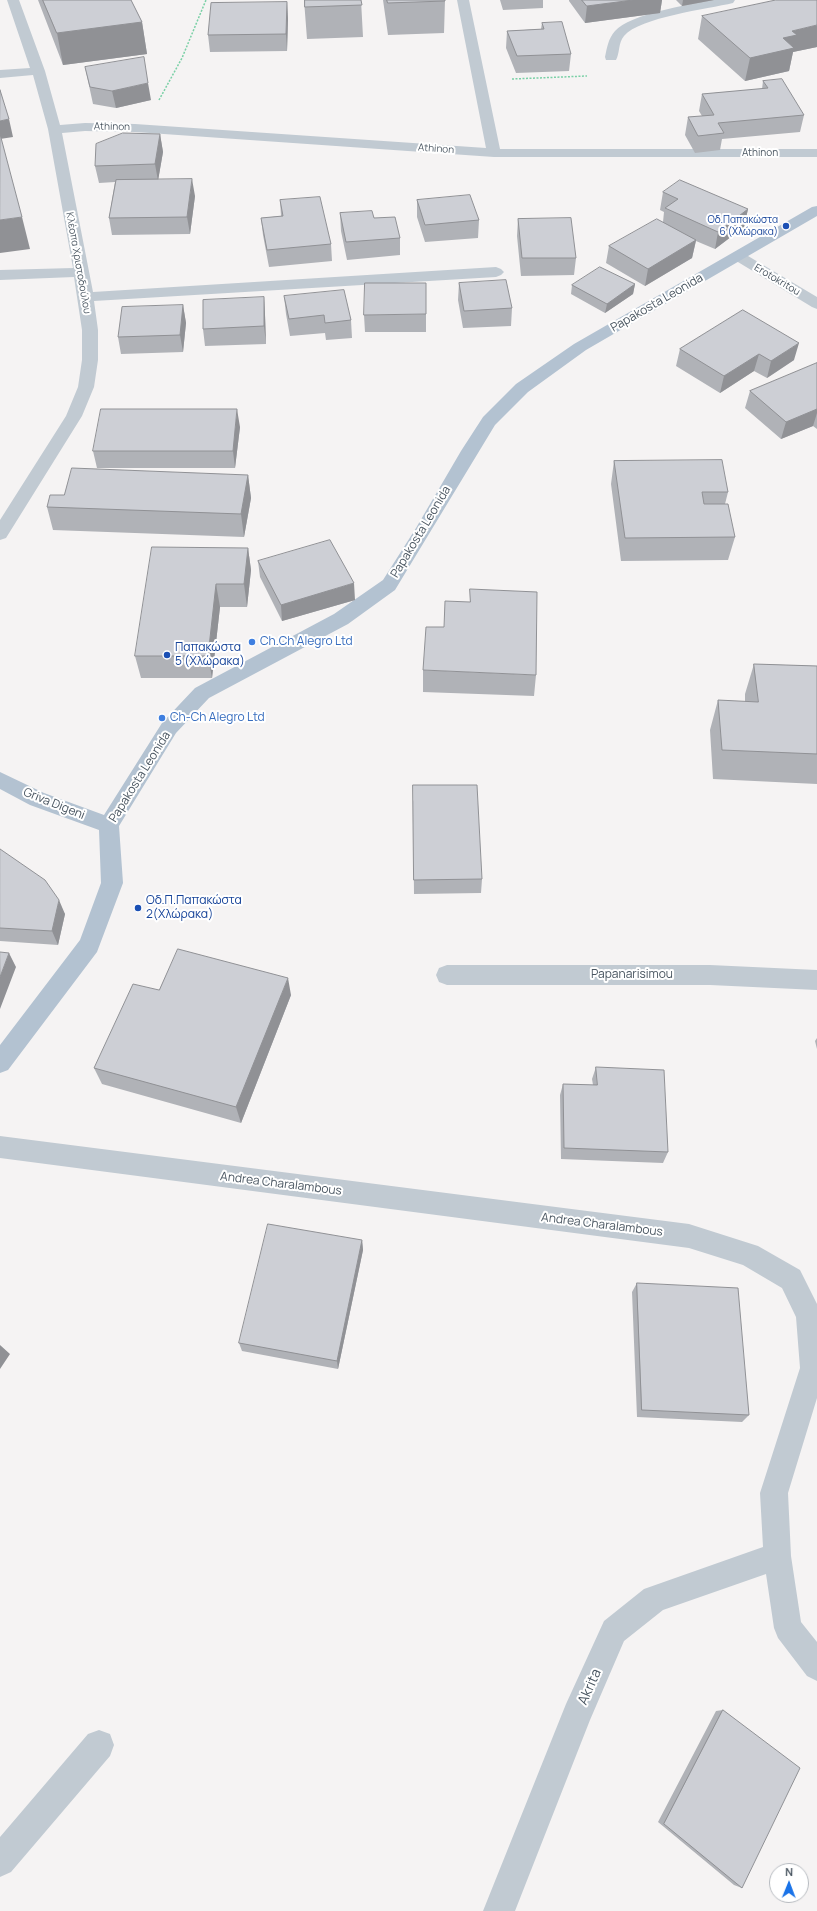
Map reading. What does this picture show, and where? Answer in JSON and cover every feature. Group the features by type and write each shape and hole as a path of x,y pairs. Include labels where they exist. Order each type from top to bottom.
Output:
{"main road":[{"name":"Papakosta Leonida","path":"0,1063 89,945 112,884 109,825 170,728 202,693 341,619 389,585 423,531 469,451 489,421 522,388 580,347 817,210"},
{"name":"Griva Digeni","path":"0,780 37,799 109,825"}],"street":[{"name":"Κλέοπα Χριστοδούλου","path":"0,534 74,416 86,387 90,360 90,330 86,297 67,202 55,129 38,71 13,0"},
{"path":"462,0 494,153"},
{"path":"611,57 614,40 620,33 631,25 645,19 729,0"},
{"path":"0,74 38,71"},
{"name":"Athinon","path":"55,129 99,127 143,128 494,153 817,153"},
{"name":"Erotokritou","path":"738,256 817,304"},
{"path":"0,276 81,272"},
{"path":"86,297 496,272"},
{"name":"Papanarisimou","path":"447,975 710,975 817,980"},
{"name":"Andrea Charalambous","path":"0,1147 689,1236 749,1255 791,1279 809,1315 813,1368 774,1493 777,1556 788,1628 817,1666"},
{"name":"Akrita","path":"499,1911 577,1715 614,1631 654,1599 777,1556"},
{"path":"0,1861 99,1744"}],"path":[{"path":"143,128 182,58 206,0"},
{"path":"479,80 595,76 611,57"}],"building":[{"path":"43,0 131,0 142,22 57,33"},
{"path":"305,0 361,0 362,5 305,7"},
{"path":"387,0 445,0 445,1 388,3"},
{"path":"582,0 633,0 587,6"},
{"path":"776,0 817,0 817,25 792,31 797,35 783,38 794,48 750,58 702,16"},
{"path":"287,2 286,34 208,35 211,3"},
{"path":"562,22 571,54 517,56 507,31 544,29 542,23"},
{"path":"144,57 148,83 112,91 90,87 85,67"},
{"path":"782,79 804,115 718,123 724,133 698,136 688,117 714,115 702,94 768,88 763,81"},
{"path":"0,90 9,119 0,121"},
{"path":"123,133 160,134 155,164 95,166 96,144"},
{"path":"0,134 22,217 0,220"},
{"path":"192,179 187,217 109,218 116,180"},
{"path":"680,180 748,209 718,232 665,208 678,199 663,192"},
{"path":"470,195 479,220 425,225 417,200"},
{"path":"320,197 331,244 267,250 261,218 283,216 280,200"},
{"path":"372,211 374,218 395,217 400,238 346,242 340,213"},
{"path":"571,218 576,258 522,258 518,219"},
{"path":"657,219 696,240 648,269 609,246"},
{"path":"600,267 635,284 607,304 572,285"},
{"path":"506,280 512,308 464,311 459,283"},
{"path":"365,283 426,283 426,314 364,315"},
{"path":"344,290 351,320 325,323 324,315 289,319 284,296"},
{"path":"264,297 264,326 203,329 203,300"},
{"path":"183,305 180,335 118,337 122,307"},
{"path":"743,310 799,343 771,361 759,354 724,376 680,349"},
{"path":"817,363 817,409 786,422 750,391"},
{"path":"101,409 237,409 233,451 93,451"},
{"path":"722,460 728,492 702,492 704,504 728,504 735,537 625,538 614,461"},
{"path":"72,468 248,475 241,514 47,507 50,495 64,495"},
{"path":"330,540 354,583 281,605 258,561"},
{"path":"152,547 248,548 244,584 216,584 208,656 135,656"},
{"path":"470,589 537,592 536,675 423,670 426,627 444,627 445,601 470,602"},
{"path":"754,664 817,666 817,754 722,750 718,700 758,702"},
{"path":"413,785 477,785 482,879 414,880"},
{"path":"0,849 45,880 59,900 52,931 0,928"},
{"path":"178,949 288,978 236,1107 94,1068 133,984 159,990"},
{"path":"0,952 9,953 0,977"},
{"path":"596,1067 664,1070 668,1152 564,1148 563,1084 597,1085"},
{"path":"268,1224 362,1240 337,1361 239,1343"},
{"path":"637,1283 738,1288 749,1415 642,1410"},
{"path":"723,1710 800,1768 742,1888 664,1824"}],"place":[{"name":"Οδ.Παπακώστα 6 (Χλώρακα)","path":"786,226"},
{"name":"Ch.Ch Alegro Ltd","path":"252,642"},
{"name":"Παπακώστα 5 (Χλώρακα)","path":"167,655"},
{"name":"Ch-Ch Alegro Ltd","path":"162,718"},
{"name":"Οδ.Π.Παπακώστα 2(Χλώρακα)","path":"138,908"}]}
